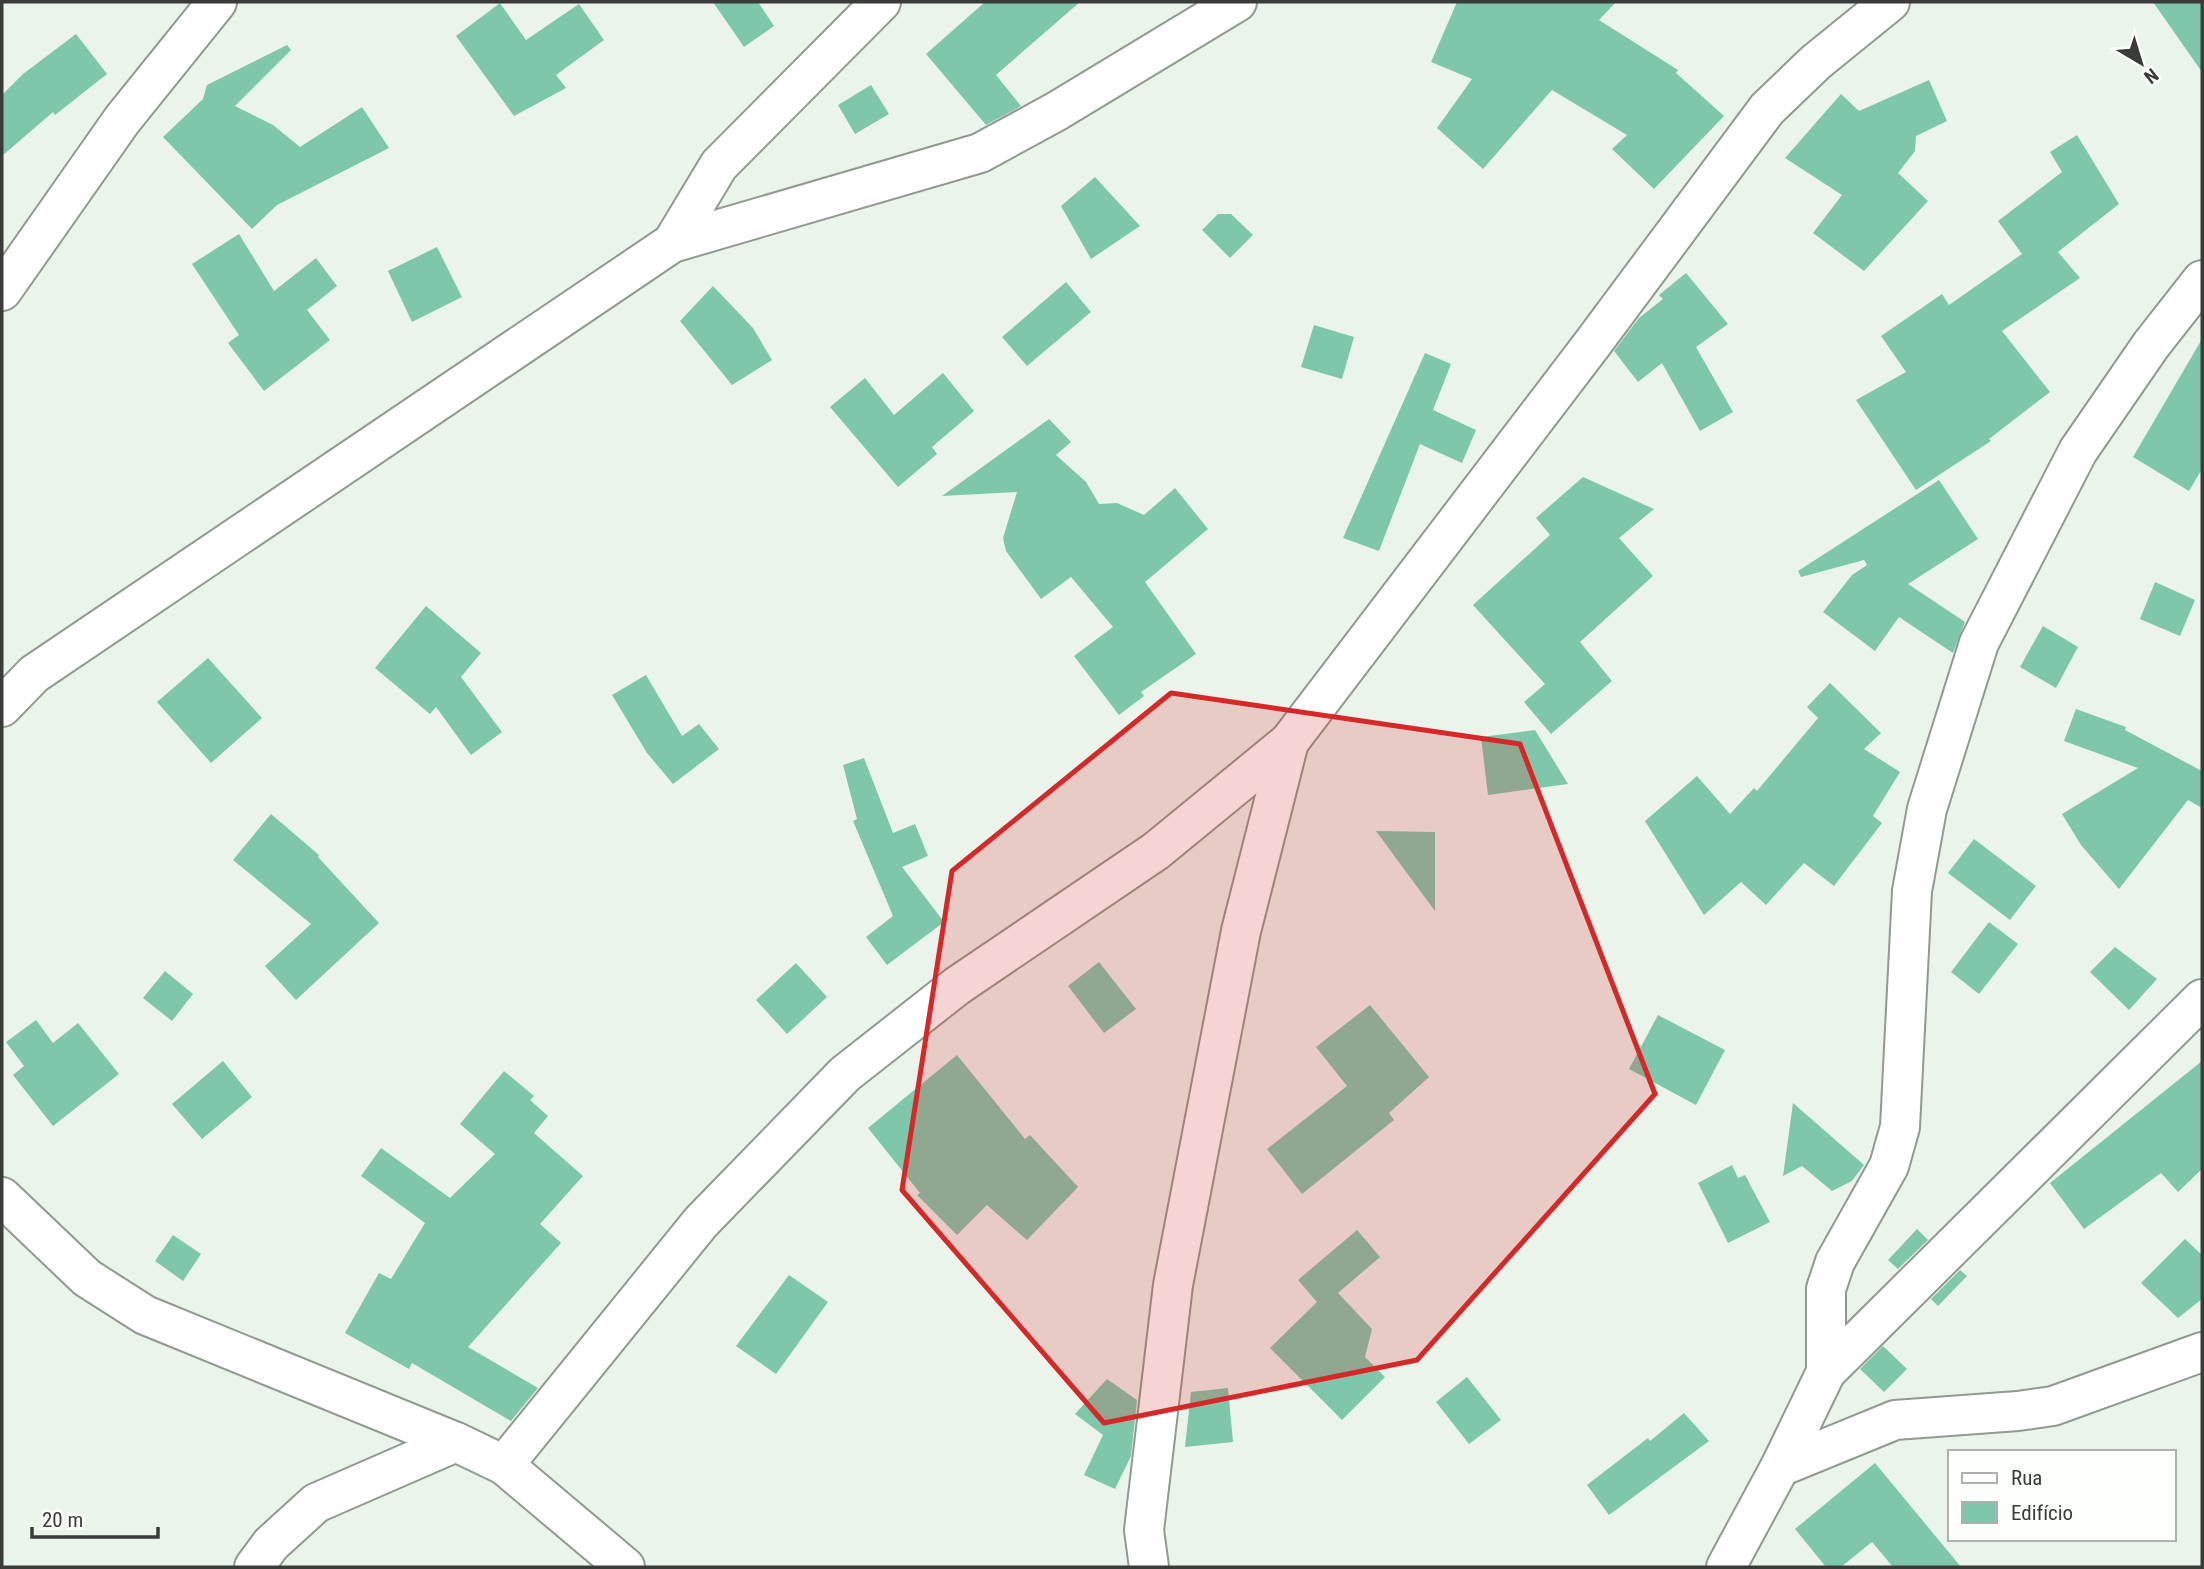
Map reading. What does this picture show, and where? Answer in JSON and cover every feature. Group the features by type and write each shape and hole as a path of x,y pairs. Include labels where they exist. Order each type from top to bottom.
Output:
{"street":[{"path":"2,291 122,120 217,2"},
{"path":"672,243 719,165 881,2"},
{"path":"2,707 34,674 672,243 980,153 1057,111 1237,2"},
{"path":"504,1465 701,1222 845,1074 957,986 1156,851 1289,742 1593,343 1767,108 1815,62 1890,2"},
{"path":"1826,1372 1826,1289 1835,1262 1889,1166 1900,1127 1912,891 1927,809 1979,643 2078,451 2151,345 2202,280"},
{"path":"1149,1567 1144,1530 1173,1285 1241,931 1289,742"},
{"path":"1726,1567 1780,1467 1826,1372 2202,999"},
{"path":"2,1197 87,1278 145,1315 456,1442 504,1465 625,1567"},
{"path":"1780,1467 1895,1420 2053,1406 2202,1352"},
{"path":"254,1567 271,1544 317,1503 456,1442"}],"highlighted area":[{"path":"1171,693 1520,744 1655,1094 1417,1360 1104,1423 902,1190 952,871"}],"building":[{"path":"713,2 758,2 774,26 744,47"},
{"path":"985,2 1080,2 996,75 1021,106 986,125 926,54"},
{"path":"1457,2 1616,2 1599,20 1678,70 1676,73 1724,116 1654,189 1612,149 1627,135 1552,90 1483,169 1437,128 1472,79 1431,62"},
{"path":"2153,2 2202,2 2202,72"},
{"path":"500,3 526,40 579,4 604,40 556,75 566,88 514,116 456,36"},
{"path":"76,34 107,74 55,115 53,112 2,156 2,95 23,74"},
{"path":"287,45 291,50 235,106 273,125 300,147 362,107 389,148 277,205 252,229 163,137 203,99 207,85"},
{"path":"1929,80 1947,121 1916,136 1915,151 1898,173 1928,201 1864,271 1813,233 1842,195 1785,158 1841,94 1859,111"},
{"path":"871,85 889,114 855,134 838,105"},
{"path":"2077,135 2119,204 2058,252 2080,278 2002,331 2050,392 1989,439 1991,441 1916,490 1856,400 1906,372 1881,336 1942,294 1949,305 2022,254 1998,221 2062,172 2050,152"},
{"path":"1095,177 1140,226 1091,259 1061,206"},
{"path":"1218,214 1231,214 1253,235 1230,258 1202,230"},
{"path":"239,234 274,291 316,258 337,286 307,310 330,340 264,391 228,343 239,335 192,264"},
{"path":"437,247 462,297 412,322 388,271"},
{"path":"1686,273 1728,324 1696,347 1733,412 1700,431 1662,363 1638,382 1614,351 1639,318 1663,299 1659,295"},
{"path":"1066,282 1091,312 1027,366 1002,337"},
{"path":"713,286 753,328 772,360 732,385 680,321"},
{"path":"1314,325 1354,337 1342,379 1301,367"},
{"path":"2202,339 2202,469 2189,491 2133,457"},
{"path":"1425,353 1451,364 1433,410 1476,430 1462,463 1420,444 1379,551 1343,538"},
{"path":"943,373 974,411 932,447 937,454 898,487 830,407 865,378 894,415"},
{"path":"1049,419 1071,442 1056,455 1086,482 1099,504 1117,503 1144,515 1175,488 1208,529 1145,582 1196,654 1141,692 1144,696 1119,715 1074,656 1113,627 1071,577 1041,599 1006,551 1003,538 1017,492 942,496"},
{"path":"1583,477 1654,509 1619,538 1653,576 1580,642 1612,681 1551,734 1524,702 1545,684 1473,605 1550,535 1536,518"},
{"path":"1939,480 1978,539 1908,584 1965,622 1953,653 1899,617 1875,651 1823,612 1852,575 1867,565 1864,560 1801,577 1798,571"},
{"path":"2155,582 2195,600 2180,636 2140,619"},
{"path":"426,606 481,653 461,677 502,732 471,755 436,707 430,714 375,668"},
{"path":"2043,626 2078,647 2056,688 2020,667"},
{"path":"208,658 262,718 211,763 157,702"},
{"path":"646,675 682,736 699,724 719,749 673,784 647,753 612,695"},
{"path":"1830,683 1881,733 1864,749 1900,772 1873,816 1882,823 1834,886 1804,863 1766,905 1741,882 1704,915 1645,821 1697,776 1730,814 1754,788 1757,791 1818,718 1807,707"},
{"path":"2076,709 2126,727 2125,730 2202,771 2202,808 2188,800 2119,889 2081,845 2062,814 2138,768 2064,741"},
{"path":"1535,730 1568,784 1488,795 1481,737"},
{"path":"864,758 893,833 915,824 928,856 902,867 944,922 887,965 866,937 893,916 853,821 857,819 843,765"},
{"path":"271,814 319,855 379,923 296,1000 265,966 311,924 233,860"},
{"path":"1376,831 1435,832 1435,911"},
{"path":"1974,839 2036,886 2010,920 1948,873"},
{"path":"1989,922 2018,944 1979,994 1951,972"},
{"path":"2115,947 2157,979 2129,1010 2090,972"},
{"path":"1099,962 1136,1009 1104,1033 1068,986"},
{"path":"796,963 827,997 787,1034 756,1000"},
{"path":"165,971 193,994 172,1021 143,998"},
{"path":"1370,1005 1429,1077 1389,1113 1394,1120 1302,1194 1267,1149 1347,1086 1316,1047"},
{"path":"1658,1015 1725,1050 1696,1105 1629,1069"},
{"path":"36,1020 53,1043 78,1023 119,1074 53,1126 13,1075 24,1066 6,1042"},
{"path":"957,1055 1025,1139 1030,1135 1078,1187 1027,1240 987,1205 957,1235 917,1195 920,1193 868,1128"},
{"path":"223,1061 252,1097 202,1139 172,1104"},
{"path":"2202,1061 2202,1169 2178,1192 2161,1173 2084,1229 2050,1183"},
{"path":"504,1071 534,1096 530,1100 548,1116 534,1133 583,1176 540,1224 561,1243 468,1347 538,1388 511,1421 412,1363 409,1369 345,1333 379,1273 391,1279 425,1223 361,1176 381,1148 450,1198 495,1154 460,1124"},
{"path":"1793,1103 1864,1165 1852,1181 1832,1191 1802,1166 1783,1176"},
{"path":"1732,1165 1738,1178 1745,1175 1770,1222 1728,1243 1698,1183"},
{"path":"1917,1229 1928,1240 1898,1269 1888,1260"},
{"path":"1357,1230 1380,1257 1338,1293 1372,1329 1365,1357 1385,1377 1342,1420 1270,1348 1317,1302 1298,1280"},
{"path":"173,1235 201,1254 183,1281 155,1261"},
{"path":"2185,1239 2202,1255 2202,1299 2178,1318 2141,1283"},
{"path":"1960,1270 1967,1276 1938,1306 1931,1299"},
{"path":"789,1275 828,1302 776,1374 736,1346"},
{"path":"1883,1346 1907,1369 1884,1392 1860,1369"},
{"path":"1467,1377 1501,1420 1469,1444 1436,1402"},
{"path":"1107,1379 1137,1400 1131,1456 1115,1489 1084,1475 1103,1435 1075,1414"},
{"path":"1228,1388 1233,1442 1185,1447 1191,1392"},
{"path":"1684,1413 1709,1441 1609,1515 1587,1485 1648,1438 1650,1441"},
{"path":"1875,1463 1961,1567 1893,1567 1872,1542 1841,1567 1826,1567 1795,1529"}]}
